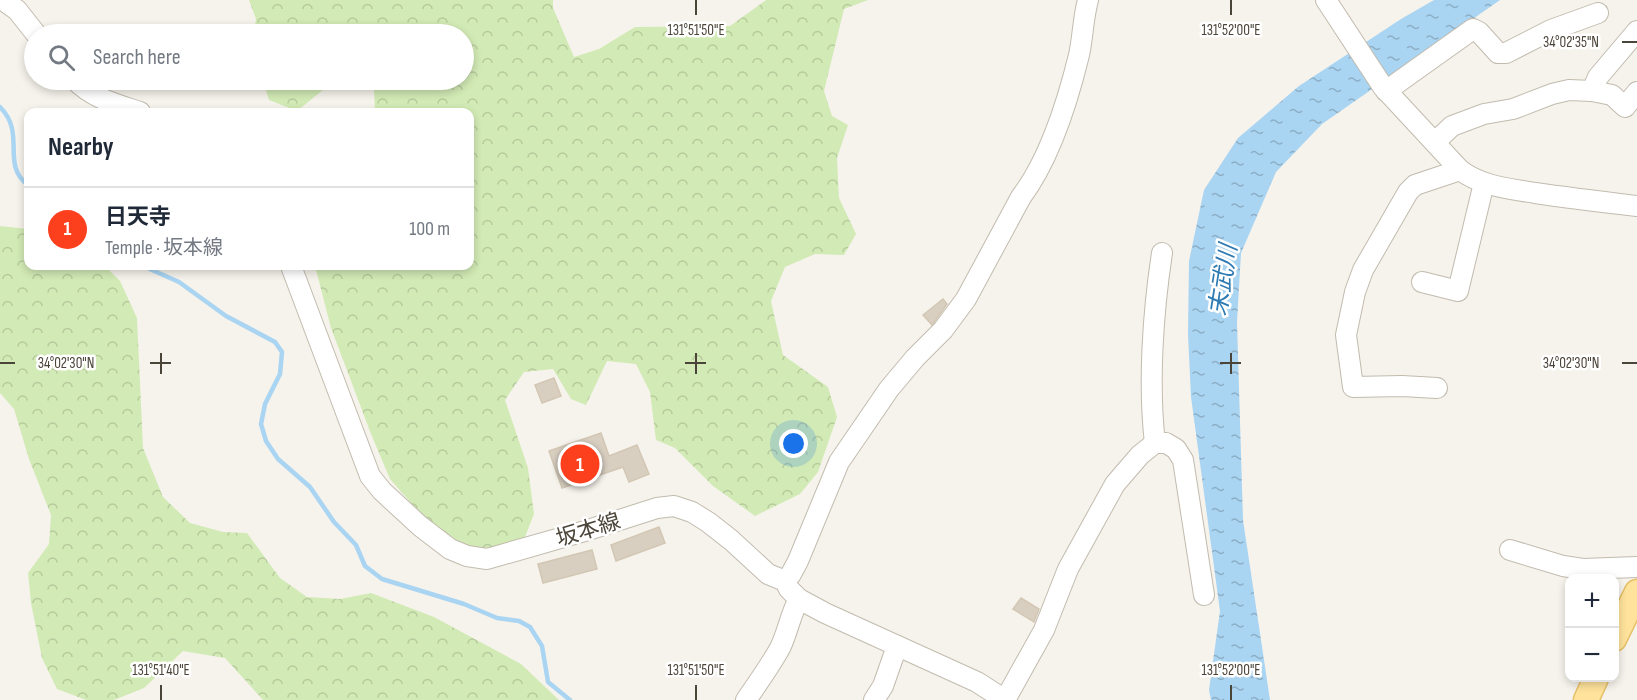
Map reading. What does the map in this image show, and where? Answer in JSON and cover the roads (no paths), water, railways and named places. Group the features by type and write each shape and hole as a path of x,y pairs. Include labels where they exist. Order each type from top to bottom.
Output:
{"main road":[{"path":"1619,629 1637,592"},
{"path":"1586,700 1594,682"}],"street":[{"path":"3,0 17,10 28,24"},
{"path":"785,581 798,561 839,462 889,389 943,330 966,299 1021,197 1034,178 1055,131 1070,87 1079,53 1088,0"},
{"path":"1326,0 1384,89 1460,170 1472,179 1584,200 1637,206"},
{"path":"1384,89 1473,29 1479,32 1498,53 1506,53 1551,30 1598,13"},
{"path":"1592,91 1598,77 1637,31"},
{"path":"88,90 100,98 129,108"},
{"path":"1435,142 1452,126 1484,114 1513,109 1552,94 1569,90 1592,91 1612,95 1625,107 1637,92"},
{"path":"1437,388 1353,387 1346,335 1355,292 1363,270 1408,192 1415,185 1460,170"},
{"path":"1422,282 1458,291 1484,183"},
{"path":"1155,443 1152,423 1152,373 1156,300 1162,253"},
{"name":"坂本線","path":"293,270 370,476 382,491 420,526 450,549 467,556 487,559 657,508 674,506 692,512 708,522 768,574 785,581 799,599 897,646 939,663 977,682 1005,700"},
{"path":"1005,700 1044,630 1068,569 1116,484 1140,454 1155,443 1166,443 1176,448 1183,460 1204,595"},
{"path":"1510,550 1563,566 1583,569 1637,567"},
{"path":"746,700 780,648 799,599"},
{"path":"874,700 883,686 897,646"}],"water":[{"name":"末武川","path":"1434,0 1500,0 1322,124 1276,172 1241,253 1237,322 1243,520 1270,700 1211,700 1209,690 1220,611 1191,397 1188,334 1189,261 1204,190 1238,138 1299,86"}],"waterway":[{"path":"0,107 8,117 12,128 16,168 24,181"},
{"path":"152,270 179,282 226,316 275,342 282,352 280,374 265,404 261,424 266,441 278,459 310,487 334,522 356,545 365,566 382,579 464,604 497,618 519,621 530,627 542,646 548,682 570,700"}],"place":[{"name":"日天寺","path":"580,464"}]}
